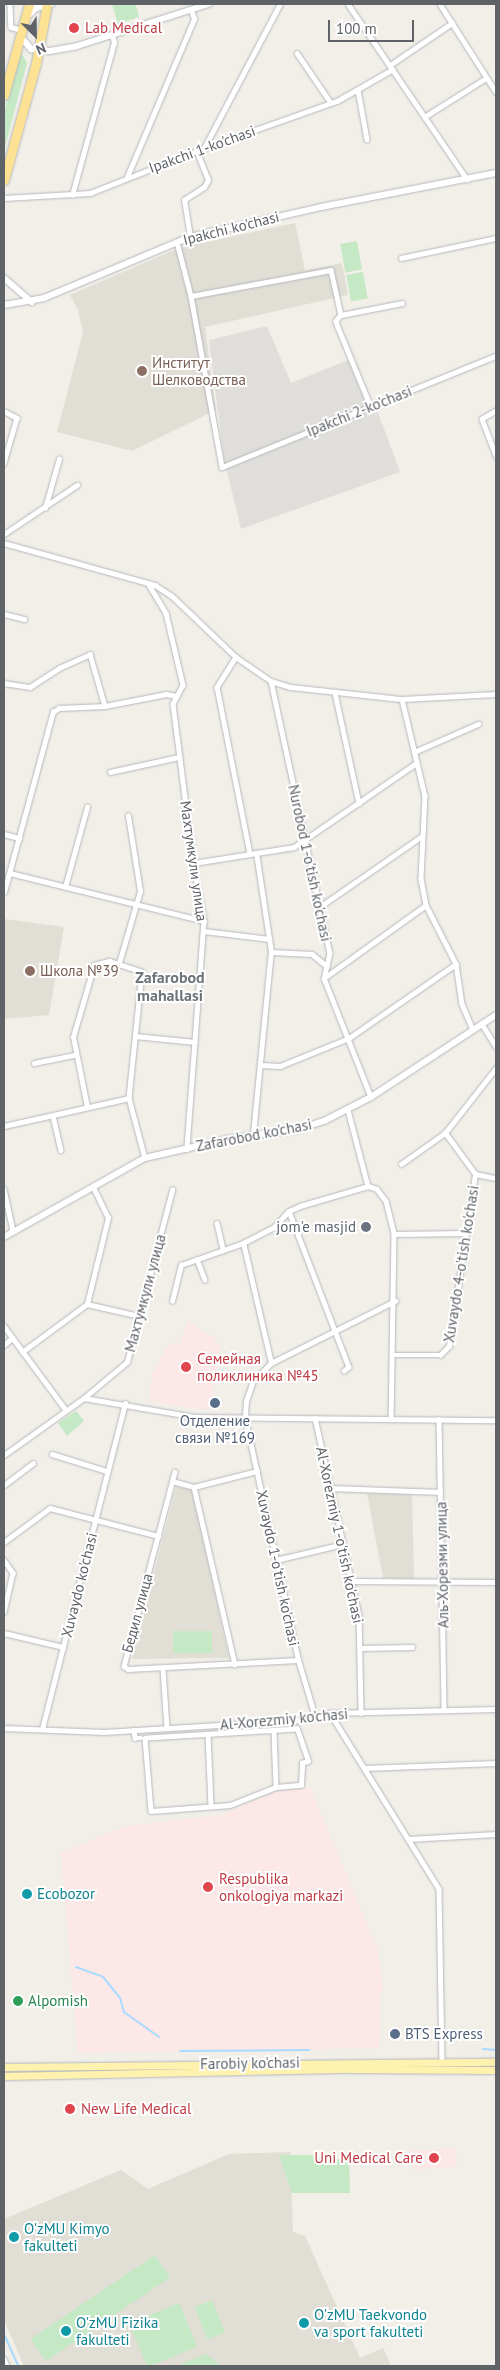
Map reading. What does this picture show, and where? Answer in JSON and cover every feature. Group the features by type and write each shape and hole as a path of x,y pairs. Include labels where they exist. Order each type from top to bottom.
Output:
{"highway":[{"path":"4,95 29,4"},
{"path":"4,180 49,4"}],"main road":[{"path":"26,18 49,4"},
{"path":"22,34 28,48 38,52 77,46 209,4"},
{"name":"Ipakchi ko'chasi","path":"4,305 32,302 190,237 312,209 496,173"},
{"path":"4,278 32,302"},
{"name":"Zafarobod ko'chasi","path":"4,1237 13,1230 145,1158 254,1134 299,1129 348,1110 496,1016"},
{"name":"Farobiy ko'chasi","path":"4,2067 442,2060 496,2062"},
{"name":"Farobiy ko'chasi","path":"4,2076 442,2069 496,2070"}],"street":[{"path":"10,4 11,27 22,34"},
{"path":"204,148 280,4"},
{"path":"348,4 426,116 467,179"},
{"path":"440,4 496,92"},
{"path":"127,177 194,19 191,10"},
{"name":"Ipakchi 1-ko'chasi","path":"4,198 90,193 204,148 331,103 358,90 452,23"},
{"path":"72,195 114,43 112,35"},
{"path":"297,53 331,103"},
{"path":"426,116 486,78"},
{"path":"358,90 367,139"},
{"path":"190,237 184,200 204,188 208,180 196,151"},
{"path":"401,258 496,238"},
{"path":"178,246 191,296 329,269 332,272 341,315"},
{"name":"Ipakchi 2-ko'chasi","path":"191,296 222,467 496,356"},
{"path":"371,407 336,321 341,315 402,303"},
{"path":"4,411 16,416 4,463"},
{"path":"496,411 482,419 496,456"},
{"path":"45,508 59,458"},
{"path":"4,534 77,485"},
{"path":"4,543 148,583 172,596 236,658 271,681 335,693 402,699 496,694"},
{"name":"Махтумкули улица","path":"148,583 166,613 176,648 183,685 173,704 194,863 204,921 187,1149"},
{"path":"4,614 24,619"},
{"path":"4,683 30,687 59,668 90,654 105,706"},
{"path":"236,658 219,679 217,688 250,854"},
{"name":"Nurobod 1-o'tish ko'chasi","path":"271,681 318,908 330,954 324,978"},
{"path":"335,693 359,803"},
{"path":"4,892 53,712 59,708 105,706 166,694 177,696"},
{"path":"402,699 425,796 421,879 426,905 456,964 462,1004 473,1030"},
{"path":"414,752 478,724"},
{"path":"110,772 179,757"},
{"path":"194,863 290,849 416,763"},
{"path":"65,887 88,807"},
{"path":"119,963 138,904 140,874 128,816"},
{"path":"4,834 19,838"},
{"path":"318,908 422,836"},
{"path":"254,1134 271,952 256,853"},
{"path":"10,873 204,921"},
{"path":"371,1097 324,978 426,905"},
{"path":"204,931 270,939"},
{"path":"271,952 312,954 327,966"},
{"path":"87,1107 74,1055 75,1031 94,965 102,960 119,963 142,972 129,1098 145,1158"},
{"path":"261,1065 280,1066 349,1038 456,964"},
{"path":"482,1024 496,1046"},
{"path":"135,1036 195,1042"},
{"path":"34,1063 74,1055"},
{"path":"401,1164 446,1133 496,1068"},
{"path":"4,1126 129,1098"},
{"path":"348,1110 368,1186"},
{"path":"53,1116 61,1150"},
{"name":"Xuvaydo 4-o'tish ko'chasi","path":"393,1355 440,1355 449,1346 475,1174 446,1133"},
{"path":"475,1174 496,1178"},
{"path":"172,1301 181,1265 243,1243 274,1228 289,1211 368,1186 380,1191 392,1216 394,1234 395,1301 391,1419"},
{"path":"22,1352 87,1304 108,1218 93,1187"},
{"path":"4,1189 13,1230"},
{"name":"Махтумкули улица","path":"4,1455 84,1398 127,1362 172,1190"},
{"path":"289,1211 333,1332 349,1367 344,1371"},
{"path":"217,1223 222,1250"},
{"path":"394,1234 467,1233"},
{"path":"243,1243 271,1363"},
{"path":"197,1259 205,1280"},
{"path":"244,1418 248,1390 258,1374 271,1363 395,1301"},
{"path":"87,1304 140,1316"},
{"path":"4,1326 66,1410"},
{"path":"4,1345 12,1338"},
{"path":"84,1398 124,1403 195,1417 496,1420"},
{"name":"Xuvaydo ko'chasi","path":"42,1730 124,1403"},
{"name":"Xuvaydo 1-o'tish ko'chasi","path":"244,1418 298,1660 315,1717"},
{"name":"Al-Xorezmiy 1-o'tish ko'chasi","path":"315,1418 352,1581 360,1648 361,1713"},
{"name":"Аль-Хорезми улица","path":"439,1419 444,1710"},
{"path":"52,1454 108,1471"},
{"path":"4,1485 33,1463"},
{"path":"172,1481 194,1487 257,1471"},
{"name":"Бедил улица","path":"175,1472 123,1664 128,1669 298,1660"},
{"path":"194,1487 235,1664"},
{"path":"332,1488 440,1492"},
{"path":"4,1542 50,1508 158,1536"},
{"path":"276,1560 343,1544"},
{"path":"4,1560 13,1574 4,1612"},
{"path":"352,1581 496,1582"},
{"path":"4,1633 63,1647"},
{"path":"360,1648 412,1647"},
{"path":"163,1668 167,1728"},
{"name":"Al-Xorezmiy ko'chasi","path":"42,1730 134,1730 315,1717 330,1714 496,1709"},
{"path":"330,1714 365,1768 440,1893 442,2069"},
{"path":"4,1728 42,1730"},
{"path":"134,1730 135,1738 145,1738 297,1728 308,1761 302,1763 301,1785 276,1787 230,1805 151,1810 145,1738"},
{"path":"274,1730 276,1787"},
{"path":"208,1734 212,1806"},
{"path":"365,1768 496,1763"},
{"path":"408,1839 496,1834"},
{"path":"4,2359 7,2366"}],"shaded area":[{"name":"Институт Шелководства","path":"295,223 305,270 342,263 348,295 205,327 216,410 132,451 57,432 83,332 78,310 70,295 179,248"},
{"path":"267,326 291,383 348,360 369,412 377,410 400,472 241,529 224,459 209,340"},
{"name":"Школа №39","path":"4,919 64,927 49,1015 4,1019"},
{"name":"Семейная поликлиника №45","path":"187,1322 214,1337 220,1348 209,1409 199,1410 149,1400 152,1374 169,1343 180,1344"},
{"path":"176,1487 192,1489 229,1658 132,1659"},
{"path":"367,1493 412,1495 414,1579 383,1578"},
{"name":"Respublika onkologiya markazi","path":"310,1788 378,1950 383,1992 380,1992 379,2048 78,2053 61,1853 126,1826 222,1815 278,1790"},
{"name":"Uni Medical Care","path":"456,2148 457,2167 412,2169 411,2150"},
{"path":"290,2152 293,2232 305,2236 360,2358 383,2348 391,2366 24,2366 4,2320 4,2219 121,2170 148,2189 229,2154"}],"green space":[{"path":"112,4 140,4 136,5 139,17 118,24"},
{"path":"19,53 22,54 27,63 4,151 4,113"},
{"path":"357,241 362,270 345,273 340,244"},
{"path":"363,272 368,299 351,302 346,275"},
{"path":"76,1411 84,1421 67,1436 58,1423"},
{"path":"173,1631 212,1631 212,1653 173,1653"},
{"path":"279,2155 319,2155 320,2160 349,2159 350,2193 292,2193"},
{"path":"155,2255 170,2277 46,2361 31,2339"},
{"path":"212,2300 225,2332 207,2340 194,2307"},
{"path":"179,2303 197,2346 147,2366 129,2324"},
{"path":"206,2354 221,2366 177,2366"}],"waterway":[{"path":"76,1967 103,1977 120,1998 124,2012 159,2037"},
{"path":"483,2049 496,2050"},
{"path":"180,2051 309,2050"},
{"path":"4,2334 18,2366"}],"place":[{"name":"Lab Medical","path":"74,28"},
{"name":"Институт Шелководства","path":"142,371"},
{"name":"Школа №39","path":"30,971"},
{"name":"jom'e masjid","path":"366,1227"},
{"name":"Семейная поликлиника №45","path":"186,1367"},
{"name":"Отделение связи №169","path":"215,1403"},
{"name":"Respublika onkologiya markazi","path":"208,1887"},
{"name":"Ecobozor","path":"27,1894"},
{"name":"Alpomish","path":"18,2001"},
{"name":"BTS Express","path":"395,2034"},
{"name":"New Life Medical","path":"70,2109"},
{"name":"Uni Medical Care","path":"434,2158"},
{"name":"O'zMU Kimyo fakulteti","path":"14,2237"},
{"name":"O'zMU Taekvondo va sport fakulteti","path":"304,2323"},
{"name":"O'zMU Fizika fakulteti","path":"66,2331"}],"district":[{"name":"Zafarobod mahallasi","path":"170,986"}]}
